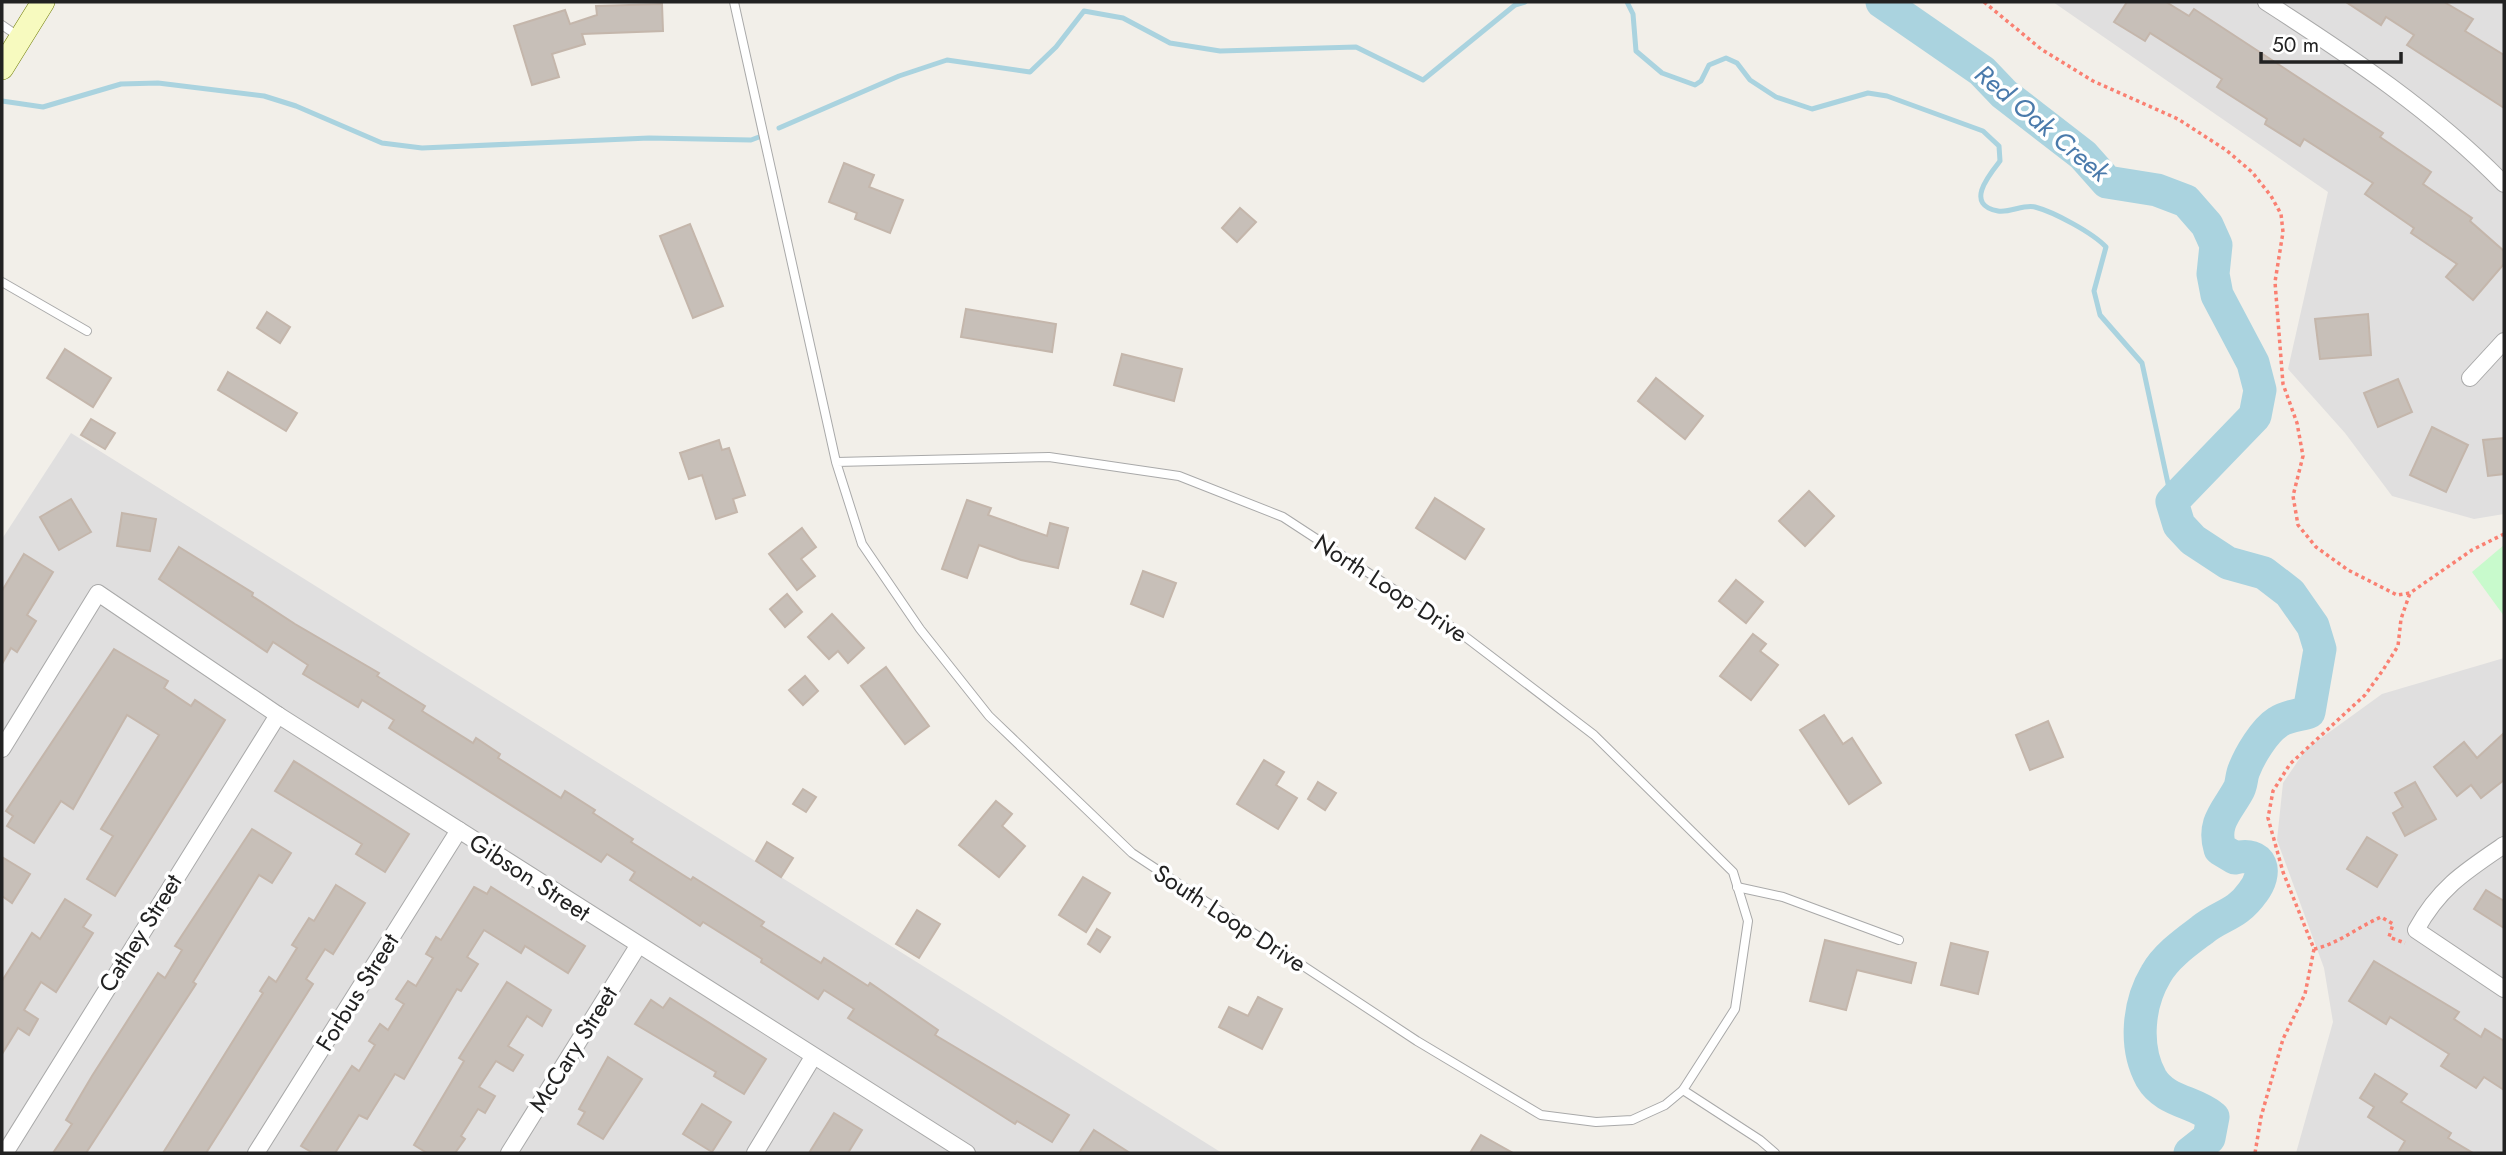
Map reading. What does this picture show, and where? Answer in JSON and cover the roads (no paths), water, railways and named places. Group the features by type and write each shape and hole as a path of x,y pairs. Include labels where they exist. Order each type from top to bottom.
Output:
{"street":[{"path":"2,68 11,31 43,2"},
{"path":"2266,2 2368,69 2450,133 2504,184"},
{"path":"2470,378 2504,341"},
{"name":"Gibson Street","path":"2,749 98,593 278,715 967,1153"},
{"name":"Cathey Street","path":"5,1153 278,715"},
{"name":"Forbus Street","path":"256,1153 459,830"},
{"path":"2504,845 2452,880 2431,903 2416,930 2504,989"},
{"name":"McCary Street","path":"509,1153 638,946"},
{"path":"755,1153 813,1057"}],"lane":[{"name":"South Loop Drive","path":"734,2 836,462 862,544 920,629 989,716 1132,853 1417,1041 1541,1115 1596,1122 1632,1120 1665,1105 1683,1090 1735,1009"},
{"path":"2,282 87,331"},
{"name":"North Loop Drive","path":"836,462 1049,457 1179,476 1283,517 1459,632 1594,735 1732,872 1748,921 1735,1009"},
{"path":"1737,887 1783,897 1899,940"},
{"path":"1683,1090 1760,1140 1774,1153"}],"waterway":[{"path":"779,128 899,76 947,60 1030,72 1056,47 1084,11 1123,18 1170,43 1220,51 1356,47 1423,80 1515,5 1525,2"},
{"path":"1627,2 1633,14 1636,51 1662,73 1695,85 1701,81 1709,65 1726,58 1737,63 1750,80 1776,97 1812,109 1868,93 1887,96 1983,131 1999,146 2000,161 1982,189 1982,203 1998,211 2031,206 2043,210 2083,230 2106,247 2094,291 2100,315 2142,363 2172,502"},
{"name":"Red Oak Creek","path":"1882,2 1982,71 2004,94 2083,155 2107,182 2157,190 2186,201 2207,225 2216,245 2213,274 2217,295 2253,363 2260,390 2255,416 2172,502 2179,525 2193,540 2228,563 2264,573 2290,593 2313,626 2320,649 2309,712 2281,720 2263,737 2219,824 2220,849 2235,858 2257,860 2261,871 2258,885 2241,906 2209,925 2171,955 2160,967 2145,999 2140,1039 2151,1078 2164,1092 2213,1117 2209,1138 2190,1153"},
{"path":"2,101 43,107 121,84 158,83 264,96 296,106 382,143 422,148 649,138 751,140 759,137"}]}
